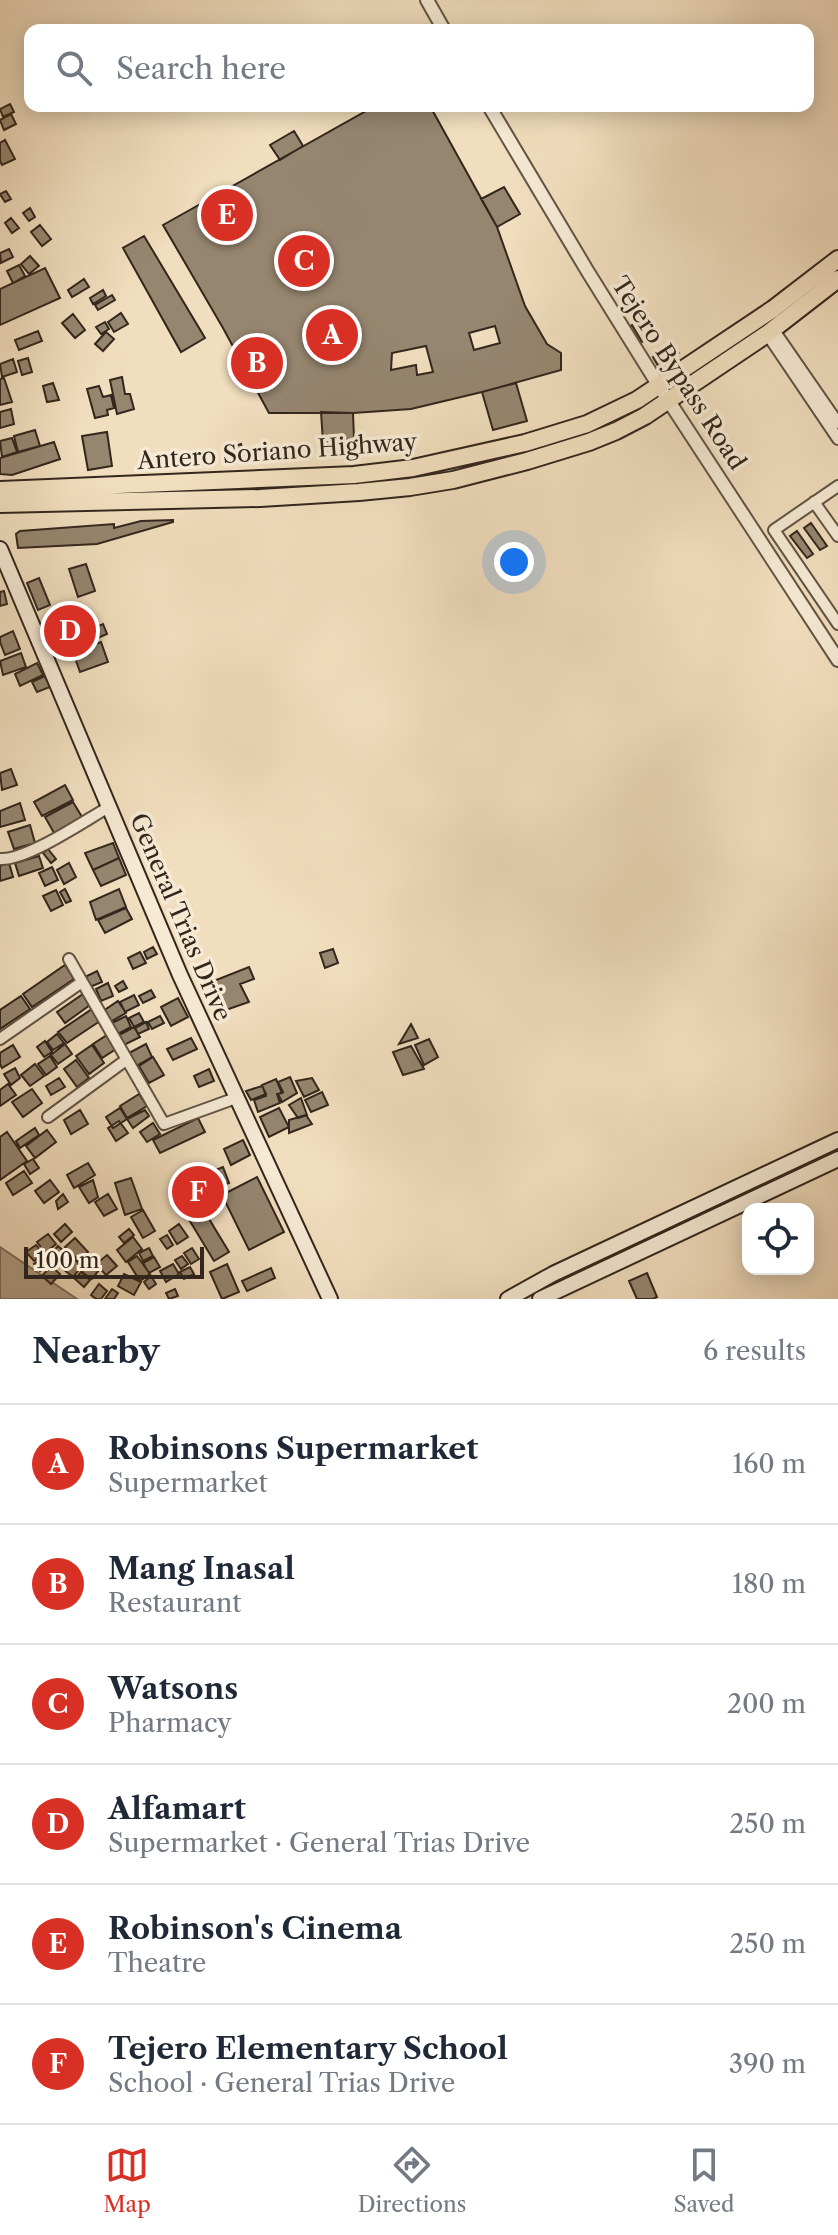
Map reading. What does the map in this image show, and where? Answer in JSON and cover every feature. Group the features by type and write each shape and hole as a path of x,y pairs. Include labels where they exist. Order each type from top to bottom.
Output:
{"main road":[{"name":"Antero Soriano Highway","path":"0,490 308,478 413,468 485,454 609,415 659,386 773,309 838,259"},
{"name":"Antero Soriano Highway","path":"0,504 283,497 410,487 453,480 562,451 616,431 669,401 770,332 838,279"},
{"name":"General Trias Drive","path":"0,549 180,975 330,1299"},
{"path":"508,1299 553,1274 838,1140"},
{"path":"540,1299 838,1159"}],"street":[{"path":"427,0 441,24"},
{"name":"Tejero Bypass Road","path":"493,112 659,386 838,660"},
{"path":"770,332 838,423"},
{"path":"770,332 838,439"},
{"path":"838,486 774,530 838,624"},
{"path":"814,502 838,536"},
{"path":"0,859 30,852 109,807"},
{"path":"69,959 164,1124 236,1098"},
{"path":"0,1039 82,982"},
{"path":"48,1117 126,1060"}],"shaded area":[{"path":"0,1247 77,1299 0,1299"}],"building":[{"path":"10,104 14,112 3,117 0,109"},
{"path":"364,112 433,112 497,227 525,306 547,344 561,353 561,370 411,409 269,413 163,225","holes":["495,326 500,343 474,350 469,333","426,346 433,372 417,375 416,365 391,370 392,353"]},
{"path":"11,114 16,124 4,130 0,120"},
{"path":"294,131 303,146 280,160 270,145"},
{"path":"5,140 15,159 2,165 0,143"},
{"path":"504,187 520,214 497,227 481,199"},
{"path":"6,191 11,199 5,202 0,194"},
{"path":"30,208 35,217 29,221 23,213"},
{"path":"11,218 19,228 12,233 5,223"},
{"path":"40,225 51,239 42,246 31,232"},
{"path":"144,236 205,338 181,352 123,248"},
{"path":"9,249 13,257 1,263 0,253"},
{"path":"30,256 39,266 29,274 21,264"},
{"path":"19,265 25,276 13,283 7,271"},
{"path":"45,268 60,298 0,325 0,289"},
{"path":"84,279 89,287 72,297 68,290"},
{"path":"103,290 106,296 93,304 90,298"},
{"path":"112,295 115,300 98,310 95,305"},
{"path":"121,313 128,324 114,332 108,322"},
{"path":"73,314 85,330 75,338 62,323"},
{"path":"105,322 109,329 101,334 96,327"},
{"path":"632,325 642,342 635,346 625,329"},
{"path":"38,331 42,341 19,350 15,340"},
{"path":"106,332 114,339 103,351 95,344"},
{"path":"674,346 679,353 673,357 668,350"},
{"path":"666,349 675,366 662,373 653,357"},
{"path":"28,358 32,372 22,375 18,361"},
{"path":"13,359 17,372 2,377 0,364"},
{"path":"122,377 125,394 130,394 134,409 117,414 110,380"},
{"path":"4,378 12,402 0,405 0,379"},
{"path":"53,383 59,400 47,402 43,386"},
{"path":"516,383 527,421 493,430 482,392"},
{"path":"99,386 103,397 111,395 114,408 107,410 108,415 95,418 87,389"},
{"path":"11,409 14,424 0,428 0,412"},
{"path":"321,412 353,413 354,439 323,442"},
{"path":"35,430 40,446 18,452 14,436"},
{"path":"107,432 112,466 88,470 82,436"},
{"path":"12,438 17,452 2,457 0,441"},
{"path":"54,442 60,459 12,475 0,474 0,458"},
{"path":"241,444 245,456 227,462 223,450"},
{"path":"173,520 97,544 18,548 16,534 20,531 114,524 114,528 141,521"},
{"path":"811,523 827,546 820,550 804,528"},
{"path":"797,531 813,554 807,558 790,536"},
{"path":"86,564 95,591 78,597 69,569"},
{"path":"39,578 50,605 38,610 27,583"},
{"path":"4,591 7,604 0,606 0,592"},
{"path":"76,609 89,643 63,653 51,619"},
{"path":"103,624 107,634 91,641 87,631"},
{"path":"13,631 20,649 5,655 0,637"},
{"path":"101,642 108,662 80,672 73,652"},
{"path":"21,653 26,667 3,675 0,661"},
{"path":"37,663 43,675 20,686 15,674"},
{"path":"45,676 50,687 37,692 32,682"},
{"path":"11,769 17,785 2,790 0,773"},
{"path":"65,785 73,800 42,816 34,802"},
{"path":"73,802 82,817 54,833 45,817"},
{"path":"20,803 25,820 0,827 0,811"},
{"path":"30,825 35,843 14,849 8,832"},
{"path":"113,843 119,858 93,870 85,853"},
{"path":"48,849 56,859 51,863 43,853"},
{"path":"39,856 43,868 19,876 15,863"},
{"path":"119,858 126,875 101,886 93,870"},
{"path":"9,863 13,877 0,881 0,866"},
{"path":"69,863 76,877 64,884 57,870"},
{"path":"52,867 58,880 45,886 39,873"},
{"path":"65,889 71,901 66,903 60,892"},
{"path":"119,889 126,907 96,920 90,902"},
{"path":"56,890 63,905 51,911 43,896"},
{"path":"126,908 132,919 105,933 98,920"},
{"path":"153,947 157,954 147,959 144,952"},
{"path":"333,949 338,963 325,968 320,953"},
{"path":"140,952 146,963 133,969 128,958"},
{"path":"65,965 74,979 32,1007 23,994"},
{"path":"249,967 254,979 240,984 249,1002 223,1011 211,982"},
{"path":"97,971 102,982 90,987 85,977"},
{"path":"123,981 127,988 119,992 115,986"},
{"path":"108,983 113,996 101,1001 96,989"},
{"path":"151,990 155,997 143,1003 139,996"},
{"path":"83,994 90,1005 65,1023 57,1012"},
{"path":"134,995 139,1005 125,1012 120,1002"},
{"path":"21,996 30,1009 0,1029 0,1010"},
{"path":"178,998 188,1017 171,1026 161,1007"},
{"path":"118,1001 126,1013 110,1022 103,1011"},
{"path":"92,1009 100,1021 67,1043 58,1032"},
{"path":"139,1013 144,1022 134,1027 129,1018"},
{"path":"126,1016 131,1027 116,1035 110,1024"},
{"path":"160,1016 164,1023 152,1029 148,1022"},
{"path":"146,1022 149,1029 138,1034 135,1028"},
{"path":"411,1024 418,1038 399,1044"},
{"path":"134,1027 140,1037 124,1045 119,1035"},
{"path":"57,1034 64,1043 53,1050 47,1042"},
{"path":"107,1035 116,1049 102,1058 93,1044"},
{"path":"191,1038 197,1049 173,1060 167,1049"},
{"path":"429,1039 438,1057 424,1065 415,1045"},
{"path":"45,1041 52,1052 44,1057 37,1047"},
{"path":"65,1044 72,1054 58,1064 51,1055"},
{"path":"146,1044 152,1057 136,1066 129,1053"},
{"path":"13,1045 20,1057 2,1068 0,1053"},
{"path":"92,1045 104,1063 89,1074 76,1056"},
{"path":"411,1046 424,1069 403,1075 393,1052"},
{"path":"50,1056 57,1067 46,1075 38,1064"},
{"path":"153,1057 164,1075 149,1083 139,1066"},
{"path":"76,1060 89,1078 77,1087 64,1069"},
{"path":"35,1064 44,1076 30,1086 21,1075"},
{"path":"15,1068 20,1078 11,1085 4,1074"},
{"path":"209,1069 214,1081 199,1087 194,1076"},
{"path":"290,1077 297,1093 282,1102 278,1094 283,1092 278,1082"},
{"path":"59,1078 65,1087 51,1095 46,1086"},
{"path":"312,1078 319,1090 304,1097 296,1081"},
{"path":"276,1079 282,1093 277,1094 280,1103 258,1112 254,1100 266,1096 262,1085"},
{"path":"8,1084 16,1095 0,1106 0,1090"},
{"path":"262,1086 266,1094 251,1100 246,1091"},
{"path":"32,1089 42,1103 23,1117 12,1102"},
{"path":"322,1092 328,1105 311,1112 305,1100"},
{"path":"139,1094 147,1106 127,1118 120,1106"},
{"path":"301,1098 307,1115 298,1118 289,1105"},
{"path":"120,1108 127,1119 113,1128 106,1117"},
{"path":"279,1108 289,1127 269,1137 260,1117"},
{"path":"80,1110 88,1124 71,1134 64,1120"},
{"path":"145,1110 149,1116 133,1128 127,1119"},
{"path":"306,1115 312,1124 289,1133 289,1120"},
{"path":"198,1118 205,1132 160,1153 153,1140"},
{"path":"119,1121 128,1133 116,1141 108,1128"},
{"path":"153,1123 160,1134 147,1142 140,1132"},
{"path":"35,1128 39,1135 20,1148 16,1141"},
{"path":"47,1130 56,1142 35,1158 26,1146"},
{"path":"7,1132 27,1161 0,1180 0,1137"},
{"path":"243,1140 250,1155 231,1165 224,1149"},
{"path":"33,1159 39,1168 30,1174 24,1164"},
{"path":"88,1163 95,1175 74,1188 67,1175"},
{"path":"223,1167 229,1183 219,1187 213,1171"},
{"path":"24,1171 32,1183 13,1195 6,1183"},
{"path":"257,1177 284,1232 249,1250 222,1195"},
{"path":"131,1178 142,1209 125,1215 115,1183"},
{"path":"50,1180 59,1192 44,1203 35,1191"},
{"path":"93,1180 98,1197 89,1203 79,1187"},
{"path":"191,1189 229,1252 214,1261 176,1198"},
{"path":"63,1194 68,1202 58,1209 56,1201"},
{"path":"108,1194 117,1209 104,1216 95,1202"},
{"path":"143,1210 155,1231 143,1238 131,1217"},
{"path":"65,1224 72,1232 61,1242 54,1234"},
{"path":"179,1224 188,1237 177,1244 169,1231"},
{"path":"129,1229 134,1235 124,1243 119,1237"},
{"path":"48,1234 56,1244 45,1253 37,1242"},
{"path":"167,1235 173,1245 167,1249 160,1239"},
{"path":"133,1237 142,1249 126,1262 117,1250"},
{"path":"75,1238 88,1252 79,1261 65,1247"},
{"path":"36,1245 43,1254 34,1261 26,1252"},
{"path":"58,1246 67,1254 58,1264 49,1256"},
{"path":"149,1248 153,1256 143,1261 139,1253"},
{"path":"192,1248 199,1259 191,1264 184,1253"},
{"path":"68,1254 82,1266 73,1277 58,1265"},
{"path":"107,1255 117,1266 106,1275 96,1264"},
{"path":"137,1256 150,1274 140,1281 128,1262"},
{"path":"182,1256 188,1264 181,1269 175,1260"},
{"path":"43,1257 48,1264 40,1271 34,1264"},
{"path":"154,1257 160,1267 149,1273 143,1263"},
{"path":"89,1263 99,1270 92,1279 82,1272"},
{"path":"173,1264 179,1274 166,1282 160,1271"},
{"path":"227,1264 239,1292 222,1299 210,1272"},
{"path":"51,1266 60,1274 51,1284 42,1276"},
{"path":"190,1267 194,1274 184,1279 180,1272"},
{"path":"271,1268 275,1278 247,1291 242,1281"},
{"path":"81,1272 90,1280 84,1287 75,1279"},
{"path":"647,1273 657,1297 637,1299 629,1281"},
{"path":"124,1274 141,1282 134,1295 118,1286"},
{"path":"151,1276 156,1284 149,1289 144,1282"},
{"path":"99,1284 107,1291 101,1299 96,1299 91,1295"},
{"path":"112,1289 118,1293 114,1299 105,1299"},
{"path":"175,1289 178,1296 169,1299 166,1293"}],"place":[{"name":"Robinson's Cinema","path":"227,215"},
{"name":"Watsons","path":"304,261"},
{"name":"Robinsons Supermarket","path":"332,335"},
{"name":"Mang Inasal","path":"257,363"},
{"name":"Alfamart","path":"70,631"},
{"name":"Tejero Elementary School","path":"198,1192"}]}
